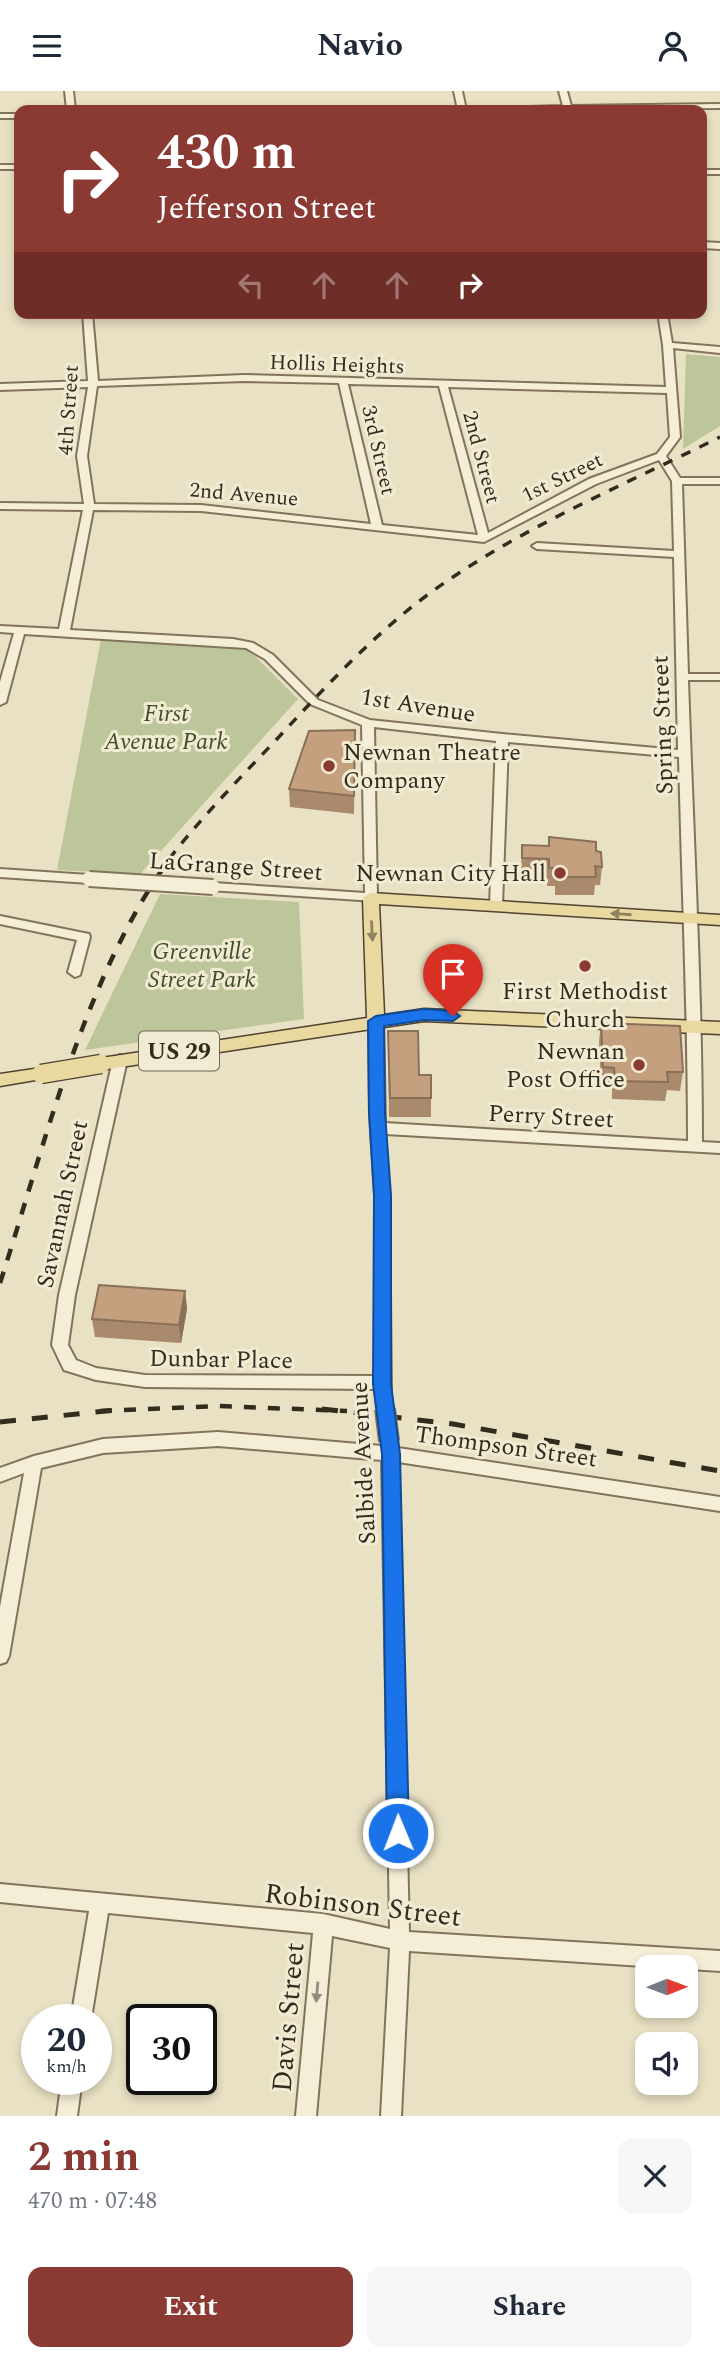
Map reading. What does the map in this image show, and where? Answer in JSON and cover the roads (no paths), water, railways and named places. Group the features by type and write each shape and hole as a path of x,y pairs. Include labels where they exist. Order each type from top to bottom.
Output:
{"main road":[{"name":"LaGrange Street","path":"371,898 720,920"},
{"name":"Salbide Avenue","path":"371,898 376,1013"},
{"name":"US 29","path":"0,1080 376,1013 720,1028"}],"street":[{"name":"4th Street","path":"64,632 89,506 82,456 93,383 88,319"},
{"path":"663,319 673,390 675,437 661,456 677,481 720,481"},
{"path":"668,345 720,350"},
{"name":"Hollis Heights","path":"0,387 244,378 673,390"},
{"name":"3rd Street","path":"343,382 377,527"},
{"name":"2nd Street","path":"443,384 484,539"},
{"name":"1st Street","path":"484,539 576,490 632,464 661,456"},
{"name":"Spring Street","path":"677,481 682,677 687,754 689,918 695,1027 695,1146"},
{"name":"2nd Avenue","path":"0,506 201,508 484,539"},
{"path":"537,546 678,554"},
{"name":"1st Avenue","path":"0,629 233,642 249,645 269,657 314,702 368,723 687,754"},
{"path":"0,702 20,630"},
{"path":"682,677 720,677"},
{"path":"368,723 371,898"},
{"path":"496,906 502,738"},
{"name":"LaGrange Street","path":"0,873 371,898"},
{"path":"0,920 84,937 75,972"},
{"name":"Salbide Avenue","path":"376,1013 382,1195 383,1389 390,1448 400,1941 391,2116"},
{"name":"Savannah Street","path":"67,1358 60,1345 67,1295 120,1060"},
{"name":"Perry Street","path":"379,1128 720,1148"},
{"name":"Dunbar Place","path":"67,1358 70,1365 96,1374 145,1381 383,1389"},
{"name":"Thompson Street","path":"0,1475 34,1463 103,1446 193,1439 240,1440 390,1448 720,1504"},
{"path":"0,1656 34,1463"},
{"name":"Robinson Street","path":"0,1893 323,1924 400,1941 720,1961"},
{"path":"83,2004 100,1902"},
{"name":"Davis Street","path":"306,2116 323,1924"},
{"path":"67,2116 70,2095"}],"railway":[{"path":"169,859 221,798 336,676 423,598 479,560 546,522 720,437"},
{"path":"0,1283 51,1119 91,1008 114,954 171,857"},
{"path":"110,1411 218,1406 336,1411"},
{"path":"110,1411 125,1409"},
{"path":"322,1409 336,1411"},
{"path":"100,1411 110,1411"},
{"path":"0,1422 110,1411"},
{"path":"336,1411 347,1411"},
{"path":"336,1411 453,1424 720,1471"}],"place":[{"name":"Newnan Theatre Company","path":"329,766"},
{"name":"Newnan City Hall","path":"560,873"},
{"name":"First Methodist Church","path":"585,966"},
{"name":"Newnan Post Office","path":"639,1065"}],"park label":[{"name":"First Avenue Park","path":"166,727"},
{"name":"Greenville Street Park","path":"202,965"}]}
